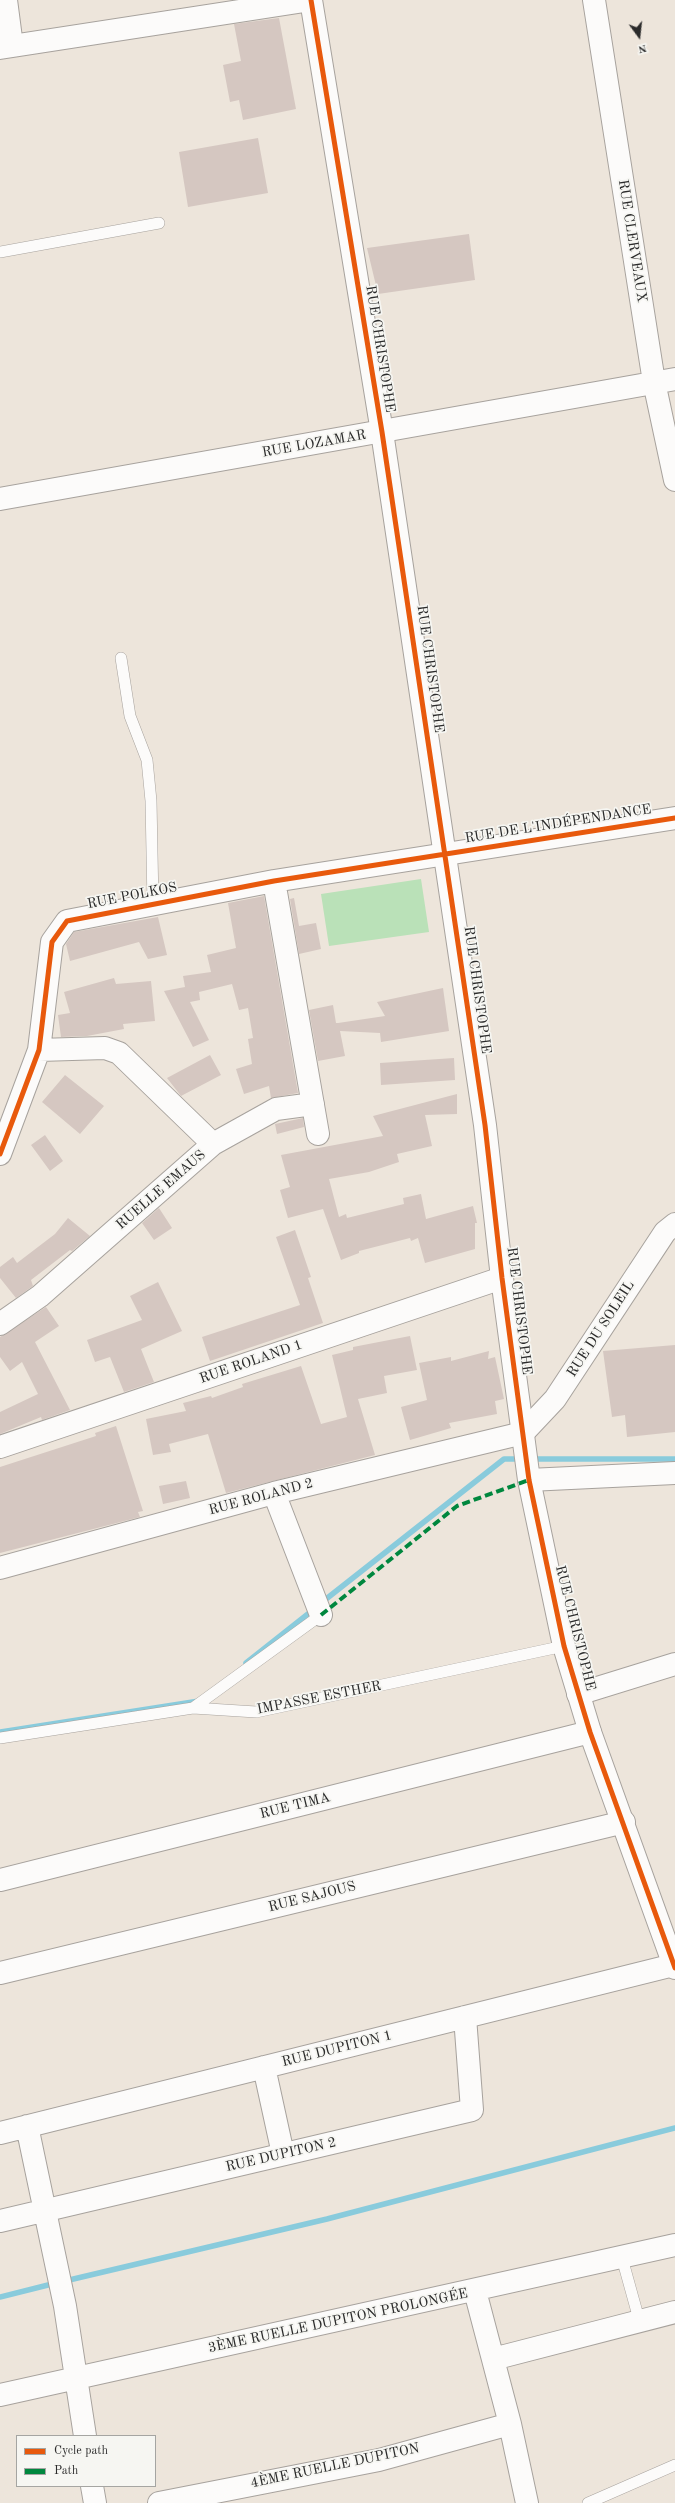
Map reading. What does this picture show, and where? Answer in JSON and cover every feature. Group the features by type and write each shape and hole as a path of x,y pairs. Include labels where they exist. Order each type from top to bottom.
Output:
{"street":[{"path":"6,0 6,47 311,0"},
{"name":"RUE CHRISTOPHE","path":"311,0 382,432 486,1125 502,1278 524,1433 529,1480 564,1646 578,1694 590,1732 624,1822 674,1966"},
{"name":"RUE CLERVEAUX","path":"594,0 664,380 675,480"},
{"name":"RUE LOZAMAR","path":"0,499 382,432 664,380"},
{"name":"RUE DE L'INDÉPENDANCE","path":"445,854 675,818"},
{"name":"RUE POLKOS","path":"0,1154 39,1050 52,942 67,921 274,881 445,854"},
{"path":"274,881 318,1134"},
{"name":"RUELLE EMAUS","path":"0,1324 40,1296 213,1144 119,1053 105,1048 39,1050"},
{"path":"213,1144 276,1109 313,1104"},
{"name":"RUE DU SOLEIL","path":"524,1433 555,1400 665,1232 675,1224"},
{"name":"RUE ROLAND 1","path":"0,1447 502,1278"},
{"name":"RUE ROLAND 2","path":"0,1568 274,1493 524,1433"},
{"path":"529,1480 675,1473"},
{"path":"274,1493 312,1595 321,1614"},
{"path":"578,1694 675,1664"},
{"name":"RUE TIMA","path":"0,1880 590,1732"},
{"name":"RUE SAJOUS","path":"0,1973 624,1822"},
{"name":"RUE DUPITON 1","path":"0,2133 674,1966"},
{"name":"RUE DUPITON 2","path":"0,2221 472,2110 465,2017"},
{"path":"264,2067 283,2154"},
{"path":"27,2126 46,2210 65,2306 85,2435"},
{"name":"3ÈME RUELLE DUPITON PROLONGÉE","path":"0,2394 77,2379 675,2245"},
{"path":"475,2291 510,2424 527,2503"},
{"path":"493,2358 675,2312"},
{"name":"4ÈME RUELLE DUPITON","path":"159,2503 379,2460 510,2424"},
{"path":"92,2487 95,2503"}],"lane":[{"path":"0,252 159,223"},
{"path":"120,658 130,716 147,760 151,801 153,904"},
{"path":"193,1708 321,1614"},
{"name":"IMPASSE ESTHER","path":"0,1738 193,1708 256,1712 564,1646"},
{"path":"622,2258 640,2322"},
{"path":"588,2503 675,2465"}],"green space":[{"path":"421,879 429,932 329,946 321,894"}],"building":[{"path":"279,18 296,109 243,120 239,100 230,102 223,65 241,61 234,24"},
{"path":"258,138 268,193 188,207 179,152"},
{"path":"469,234 475,280 378,294 367,248"},
{"path":"264,896 298,1093 271,1098 269,1086 244,1094 236,1069 252,1064 248,1039 253,1038 248,1008 239,1010 232,984 199,992 200,1000 190,1002 209,1040 193,1047 164,991 185,987 183,976 211,972 207,955 236,948 228,903"},
{"path":"294,898 299,926 316,923 321,949 299,954 290,899"},
{"path":"158,917 167,955 148,959 139,942 70,961 66,944 74,932"},
{"path":"114,978 116,984 151,981 155,1021 123,1024 124,1029 87,1036 61,1037 58,1015 70,1013 64,992"},
{"path":"443,988 449,1031 381,1042 380,1033 340,1031 345,1056 318,1061 309,1010 333,1005 336,1023 385,1016 377,1002"},
{"path":"210,1055 221,1075 181,1096 167,1078"},
{"path":"454,1058 455,1080 381,1085 380,1063"},
{"path":"65,1075 104,1106 80,1134 42,1102"},
{"path":"457,1094 457,1114 425,1115 432,1146 397,1154 399,1162 369,1172 329,1179 339,1217 346,1214 347,1218 404,1204 403,1198 421,1194 426,1219 473,1206 477,1223 475,1223 475,1249 425,1263 418,1238 411,1241 410,1238 359,1251 359,1253 341,1260 323,1209 288,1218 280,1190 290,1187 281,1155 383,1136 373,1116"},
{"path":"303,1118 304,1127 277,1134 275,1124"},
{"path":"45,1135 63,1161 50,1171 31,1145"},
{"path":"159,1208 172,1228 154,1240 142,1223"},
{"path":"68,1218 90,1236 72,1251 70,1250 31,1280 33,1286 16,1298 0,1278 0,1267 13,1257 17,1263 55,1234"},
{"path":"295,1230 311,1277 308,1278 323,1323 210,1361 202,1337 300,1305 276,1237"},
{"path":"158,1282 182,1331 141,1349 154,1382 124,1392 110,1357 95,1362 87,1340 142,1320 130,1296"},
{"path":"46,1307 59,1326 35,1342 70,1410 42,1420 41,1417 0,1434 0,1412 38,1394 22,1362 10,1371 0,1357 0,1337"},
{"path":"410,1336 417,1370 384,1376 387,1393 358,1399 375,1455 226,1493 208,1434 169,1444 171,1452 153,1455 146,1419 186,1411 183,1403 211,1396 212,1398 243,1387 242,1384 301,1366 321,1424 347,1417 332,1355 353,1350 353,1347"},
{"path":"675,1345 675,1432 627,1437 625,1415 612,1417 603,1351"},
{"path":"489,1351 488,1359 495,1357 504,1399 495,1401 497,1414 449,1423 451,1428 410,1440 401,1407 427,1400 419,1363 451,1357 451,1361"},
{"path":"116,1426 143,1511 138,1512 140,1517 0,1553 0,1467 96,1436 95,1433"},
{"path":"186,1481 190,1498 163,1504 159,1486"}],"waterway":[{"path":"321,1603 504,1459 523,1459"},
{"path":"531,1459 675,1459"},
{"path":"246,1663 313,1610"},
{"path":"0,1732 199,1701"},
{"path":"65,2281 327,2219 675,2128"},
{"path":"0,2297 56,2283"}],"marked path":[{"path":"321,1615 457,1506 529,1480"}],"cycle path":[{"path":"311,0 382,432 485,1125 502,1278 529,1480 564,1646 590,1732 675,1968"},
{"path":"0,1154 39,1050 52,942 67,921 274,881 675,818"}]}
